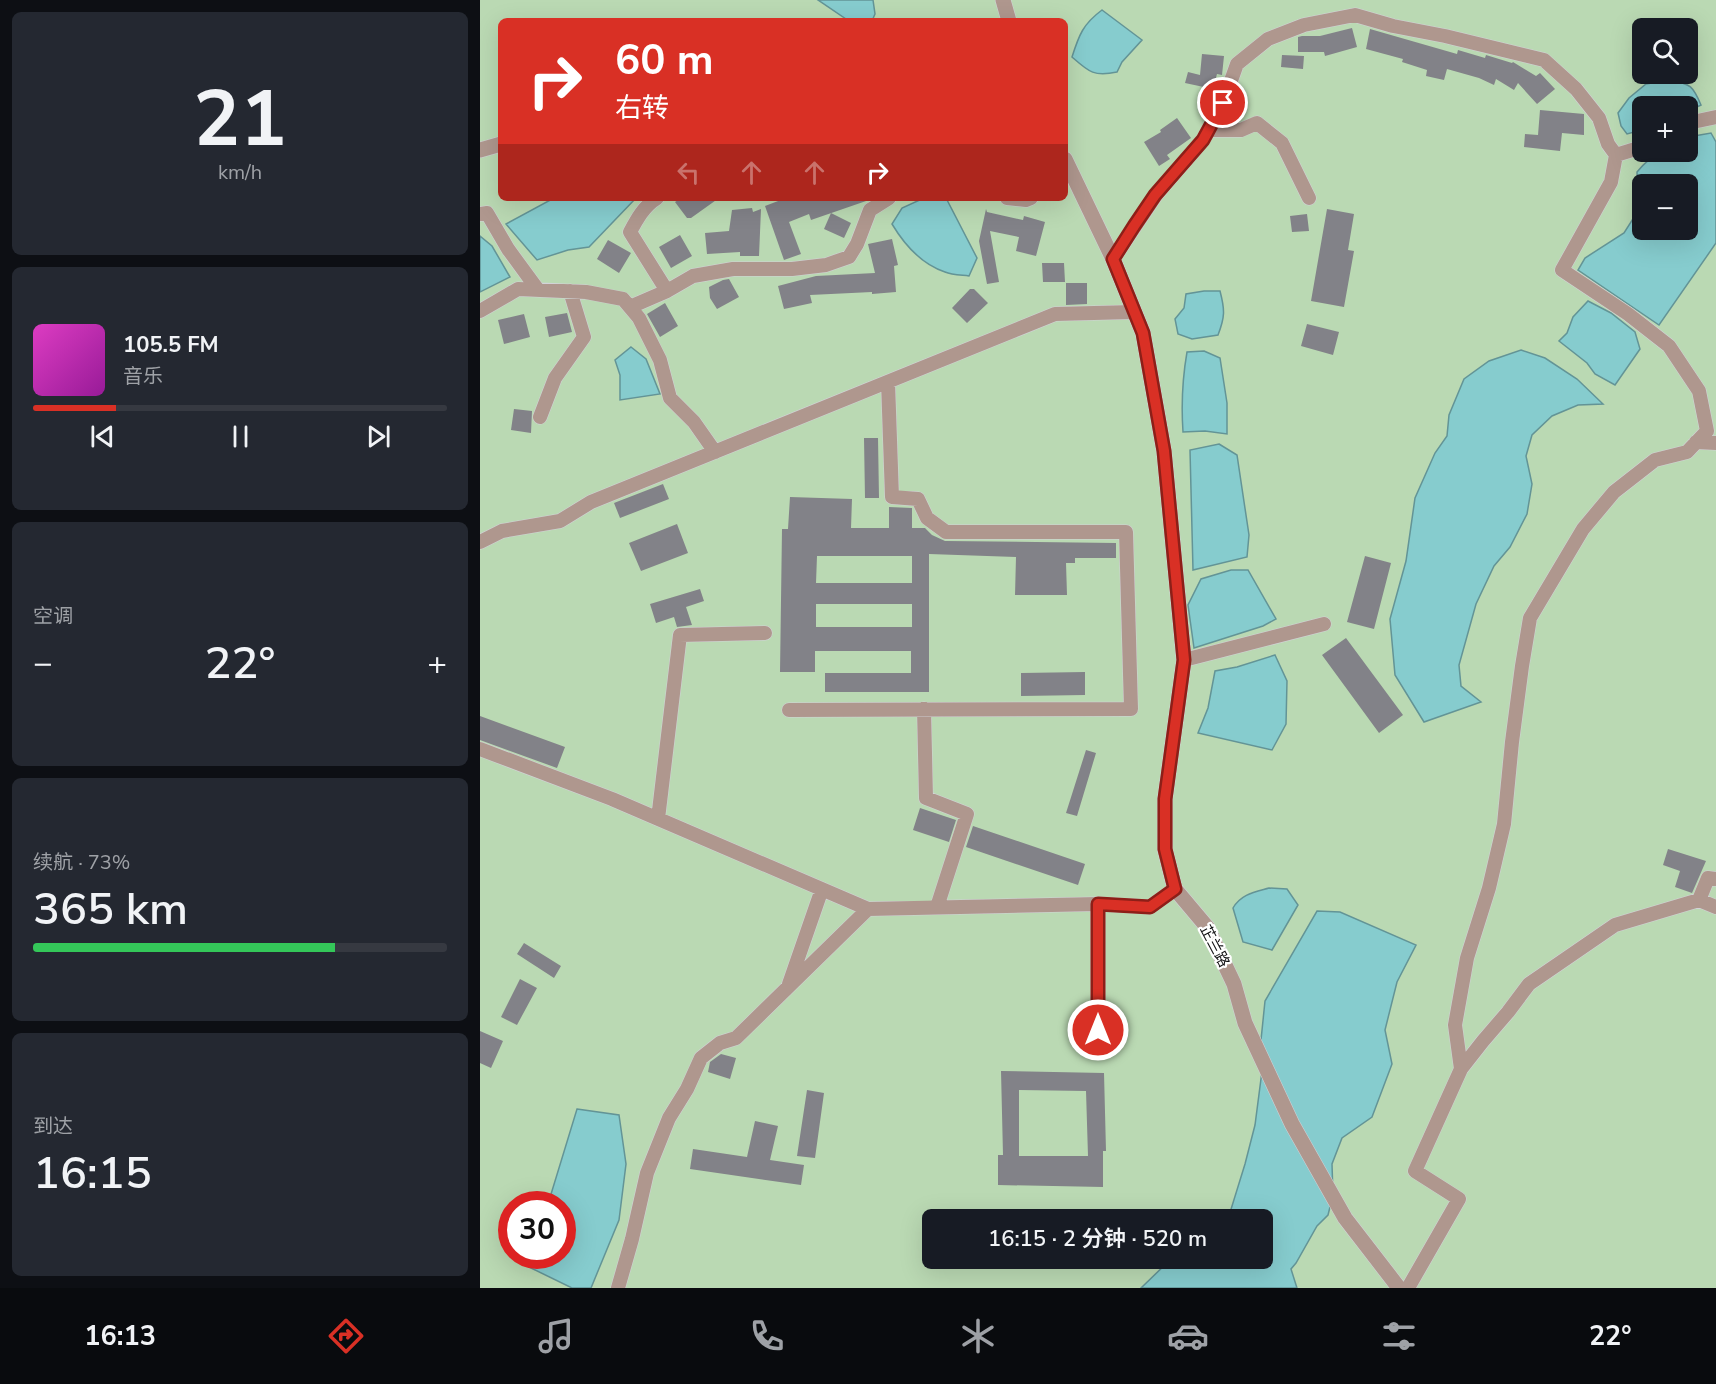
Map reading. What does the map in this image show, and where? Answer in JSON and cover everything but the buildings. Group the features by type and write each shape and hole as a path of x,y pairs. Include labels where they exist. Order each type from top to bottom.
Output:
{"street":[{"path":"1003,0 1008,18"},
{"path":"1113,259 1155,195 1203,140 1223,103 1237,64 1268,39 1304,26 1355,15 1393,26 1544,60 1576,89 1599,118 1608,144 1616,155 1611,182 1562,270 1628,314 1669,346 1699,391 1707,431 1687,452 1655,460 1614,492 1583,529 1530,618 1512,742 1504,824 1489,888 1467,958 1455,1025 1461,1070"},
{"path":"1698,121 1716,117"},
{"path":"1209,130 1241,130 1257,123 1282,143 1309,198"},
{"path":"480,150 498,145"},
{"path":"1616,155 1632,150"},
{"name":"芷兰路","path":"1070,181 1113,259 1143,333 1164,451 1184,660 1165,799 1165,849 1175,889 1207,927 1234,984 1245,1023 1292,1124 1345,1218 1399,1288"},
{"path":"652,201 639,215 630,232 667,291"},
{"path":"630,307 667,291 693,276 733,269 792,269 826,265 849,257 857,244 870,210 884,201"},
{"path":"480,214 487,213 508,249 538,290"},
{"path":"480,311 518,289 586,292 623,298 639,318 660,360 670,398 694,422 715,452"},
{"path":"540,417 555,378 585,337 570,291"},
{"path":"480,542 502,531 560,521 591,502 1055,314 1133,312"},
{"path":"789,710 1131,709 1126,532 945,532 927,518 918,498 892,497 888,382"},
{"path":"1696,442 1716,443"},
{"path":"1184,660 1324,624"},
{"path":"658,819 680,635 765,633"},
{"path":"924,709 926,798 967,814 937,907"},
{"path":"480,749 612,799 868,909 1098,904 1150,907 1175,889"},
{"path":"1699,900 1708,878 1716,879"},
{"path":"788,987 822,889"},
{"path":"1408,1288 1459,1199 1415,1171 1461,1070 1528,984 1615,925 1699,900 1716,907"},
{"path":"1098,904 1098,1052"},
{"path":"618,1288 647,1173 669,1118 687,1089 701,1058 720,1043 736,1038 868,909"}],"green space":[{"path":"480,0 1716,0 1716,1288 480,1288"}],"water":[{"path":"818,0 873,0 873,18 845,18"},
{"path":"1102,10 1142,40 1122,62 1117,72 1103,74 1088,70 1072,57 1082,30"},
{"path":"1646,84 1685,84 1697,96 1632,96 1632,133 1627,134 1621,126 1618,113 1629,98"},
{"path":"1711,133 1716,142 1716,243 1659,325 1578,270 1585,258 1624,233 1632,220 1632,240 1698,240 1698,174 1637,174 1646,162 1698,162 1698,135"},
{"path":"548,201 633,201 589,247 568,250 537,260 506,224"},
{"path":"917,201 948,201 977,258 969,276 948,273 936,268 921,259 908,246 892,224 902,208"},
{"path":"480,236 492,246 510,277 480,292"},
{"path":"1220,291 1224,313 1218,335 1192,339 1178,334 1175,319 1184,308 1186,294"},
{"path":"1588,301 1611,313 1635,332 1640,349 1615,385 1595,374 1587,363 1559,341 1567,333 1573,317"},
{"path":"631,347 646,359 660,394 620,400 620,375 615,360"},
{"path":"1521,350 1545,358 1577,379 1603,404 1578,405 1552,416 1532,435 1526,456 1532,484 1527,514 1510,547 1494,566 1476,604 1459,665 1461,686 1481,702 1424,722 1395,675 1390,619 1406,561 1415,498 1435,453 1447,436 1449,415 1464,379 1489,361"},
{"path":"1204,351 1220,358 1227,403 1227,434 1205,431 1183,432 1182,392 1187,352"},
{"path":"1219,444 1237,455 1249,535 1247,557 1193,570 1190,450"},
{"path":"1231,570 1248,570 1276,619 1263,626 1194,648 1188,605 1201,579"},
{"path":"1275,655 1287,681 1286,724 1272,750 1198,733 1208,708 1215,671 1237,667"},
{"path":"1269,888 1287,889 1298,905 1272,950 1243,942 1233,908 1244,897"},
{"path":"1317,911 1340,912 1416,945 1397,982 1385,1030 1392,1064 1372,1117 1342,1138 1332,1164 1333,1195 1328,1215 1317,1226 1291,1269 1297,1288 1141,1288 1161,1269 1273,1269 1273,1209 1231,1209 1255,1125 1262,1071 1261,1040 1265,1001"},
{"path":"577,1109 619,1115 626,1164 619,1220 591,1288 572,1288 533,1269 576,1269 576,1191 552,1191"}],"route":[{"path":"1098,1030 1098,904 1150,907 1175,889 1165,849 1165,799 1184,660 1164,451 1151,376 1143,333 1113,259 1155,195 1203,140 1223,103"}]}
